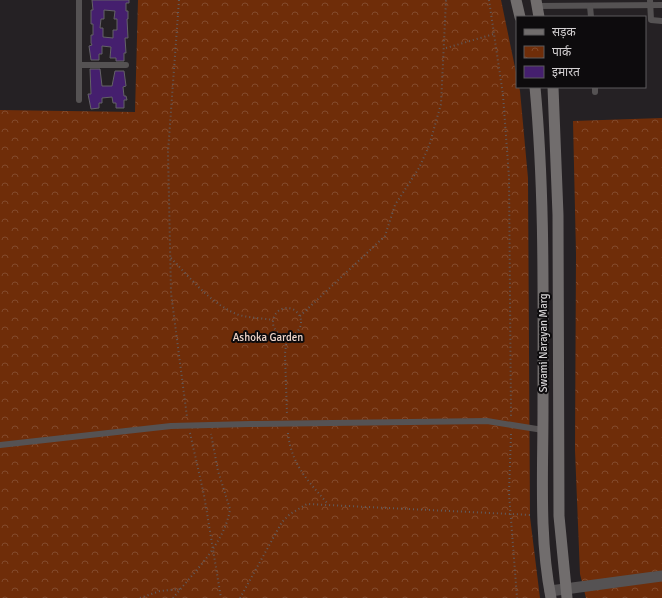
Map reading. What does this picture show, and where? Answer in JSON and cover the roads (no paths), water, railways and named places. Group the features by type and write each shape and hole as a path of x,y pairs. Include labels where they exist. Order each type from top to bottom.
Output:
{"main road":[{"path":"516,0 520,16"},
{"name":"Swami Narayan Marg","path":"535,88 540,144 543,218 542,516 551,595"},
{"name":"Swami Narayan Marg","path":"553,88 558,215 559,516 566,594"}],"street":[{"path":"551,595 566,594 662,576"}],"lane":[{"path":"79,0 79,100"},
{"path":"537,8 627,3 650,3 662,5"},
{"path":"650,3 651,20 662,21"},
{"path":"590,6 591,16"},
{"path":"79,65 126,65"},
{"path":"0,445 210,425 487,421 542,430"}],"park label":[{"name":"Ashoka Garden","path":"268,337"}]}
